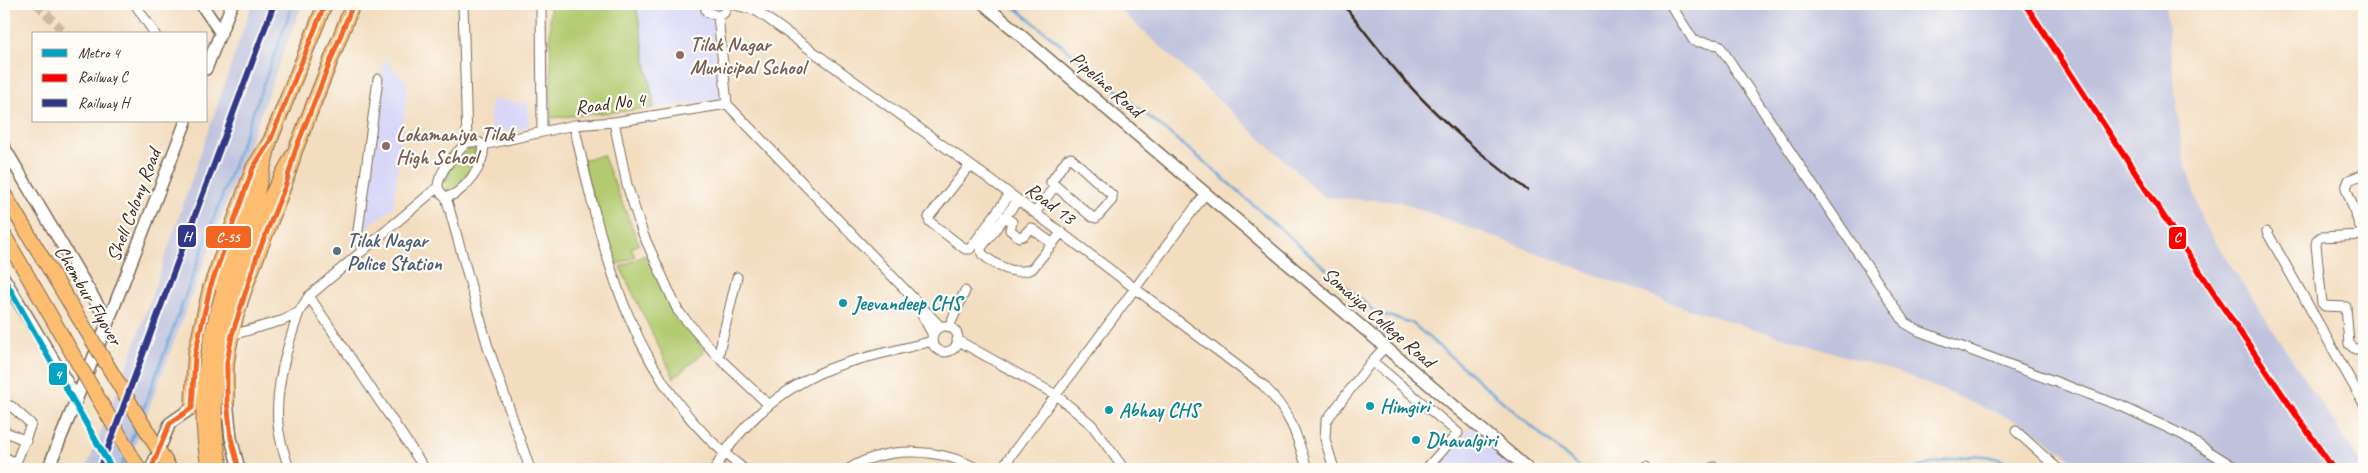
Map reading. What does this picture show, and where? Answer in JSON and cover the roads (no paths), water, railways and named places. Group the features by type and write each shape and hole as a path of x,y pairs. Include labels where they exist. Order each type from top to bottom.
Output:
{"highway":[{"path":"209,469 203,440 202,400 206,359 228,294 270,141 325,4"},
{"path":"220,469 214,438 213,400 217,360 228,294 266,205 295,151 354,4"},
{"path":"270,141 253,168 210,288 195,354 192,408 227,401 227,363 232,335 257,256 286,184 295,151"},
{"name":"Chembur Flyover","path":"4,194 170,469"},
{"path":"4,235 139,469"}],"street":[{"path":"135,4 154,32"},
{"path":"201,4 221,33"},
{"path":"208,64 232,4"},
{"path":"463,4 466,142 438,181 438,187 446,197 488,347 530,469"},
{"path":"541,4 542,131"},
{"path":"704,4 707,12 718,16 724,13 730,4"},
{"name":"Road 13","path":"730,4 757,11 1010,194 1263,385 1281,404 1295,428 1307,469"},
{"name":"Pipeline Road","path":"984,4 1205,194"},
{"path":"1670,4 1694,41 1719,45 1905,323 1919,331 2121,406 2184,435 2237,469"},
{"path":"718,16 727,104 920,307 956,334 957,340 954,348 947,352 936,348 920,307"},
{"path":"364,250 357,238 378,79"},
{"name":"Road No 4","path":"466,142 478,142 483,145 574,125 614,122 727,104"},
{"name":"Shell Colony Road","path":"48,469 108,322 186,122"},
{"path":"614,122 627,185 643,234 678,311 718,357 769,405"},
{"path":"574,125 592,202 628,319 663,382 690,421 724,454 744,469"},
{"path":"446,197 460,192 484,157 483,145"},
{"path":"4,147 108,322"},
{"path":"1071,158 1112,193 1112,198 1098,216 1094,218 1054,186 1051,180 1067,159 1071,158"},
{"path":"970,165 929,217 930,222 965,249 970,249 1010,194"},
{"path":"2364,174 2349,180 2346,188 2364,236 2321,237 2317,240 2316,245 2322,303 2325,306 2346,306 2349,344 2355,349 2364,349"},
{"path":"1035,213 1054,186"},
{"path":"289,469 278,425 278,395 291,336 299,312 310,296 438,187"},
{"path":"1001,469 1205,194"},
{"name":"Somaiya College Road","path":"1205,194 1528,469"},
{"path":"1018,200 981,248 982,254 996,265 1029,270 1061,233"},
{"path":"1005,216 1012,222 1010,230 1019,238 1032,229 1053,244"},
{"path":"2267,232 2364,404"},
{"path":"718,357 737,277"},
{"path":"4,278 77,399"},
{"path":"715,469 744,428 769,405 805,380 845,363 932,338 945,327 965,291"},
{"path":"310,296 425,469"},
{"path":"232,335 284,320 299,312"},
{"path":"957,340 1036,382 1056,395 1092,425 1124,469"},
{"path":"1334,469 1326,439 1326,421 1385,347"},
{"path":"1372,362 1458,433"},
{"path":"1412,394 1424,381"},
{"path":"227,401 231,438 238,469"},
{"path":"4,412 7,406 11,406 30,422 32,428 15,466 4,457"},
{"path":"151,469 170,423 192,408"},
{"path":"1426,469 1469,419"},
{"path":"4,431 26,441"},
{"path":"2016,432 2058,469"},
{"path":"849,469 857,464 892,453 928,452 963,460 978,469"}],"waterway":[{"path":"142,413 293,4"},
{"path":"1011,4 1208,165 1375,312 1412,323 1581,469"},
{"path":"130,443 137,425"},
{"path":"120,469 126,455"},
{"path":"1911,469 1951,459 1979,456 1992,457 2004,461 2015,469"}],"tunnel":[{"path":"37,4 64,32"}],"railway":[{"path":"1343,4 1409,85 1444,121 1527,190"}],"metro line":[{"name":"4","path":"4,279 112,469"}],"rail line":[{"name":"H","path":"100,469 274,4"},
{"name":"C","path":"2025,4 2215,295 2333,469"}],"place":[{"name":"Tilak Nagar Municipal School","path":"680,55"},
{"name":"Lokamaniya Tilak High School","path":"386,146"},
{"name":"Tilak Nagar Police Station","path":"337,251"},
{"name":"Jeevandeep CHS","path":"843,303"},
{"name":"Himgiri","path":"1370,406"},
{"name":"Abhay CHS","path":"1109,410"},
{"name":"Dhavalgiri","path":"1416,440"}]}
